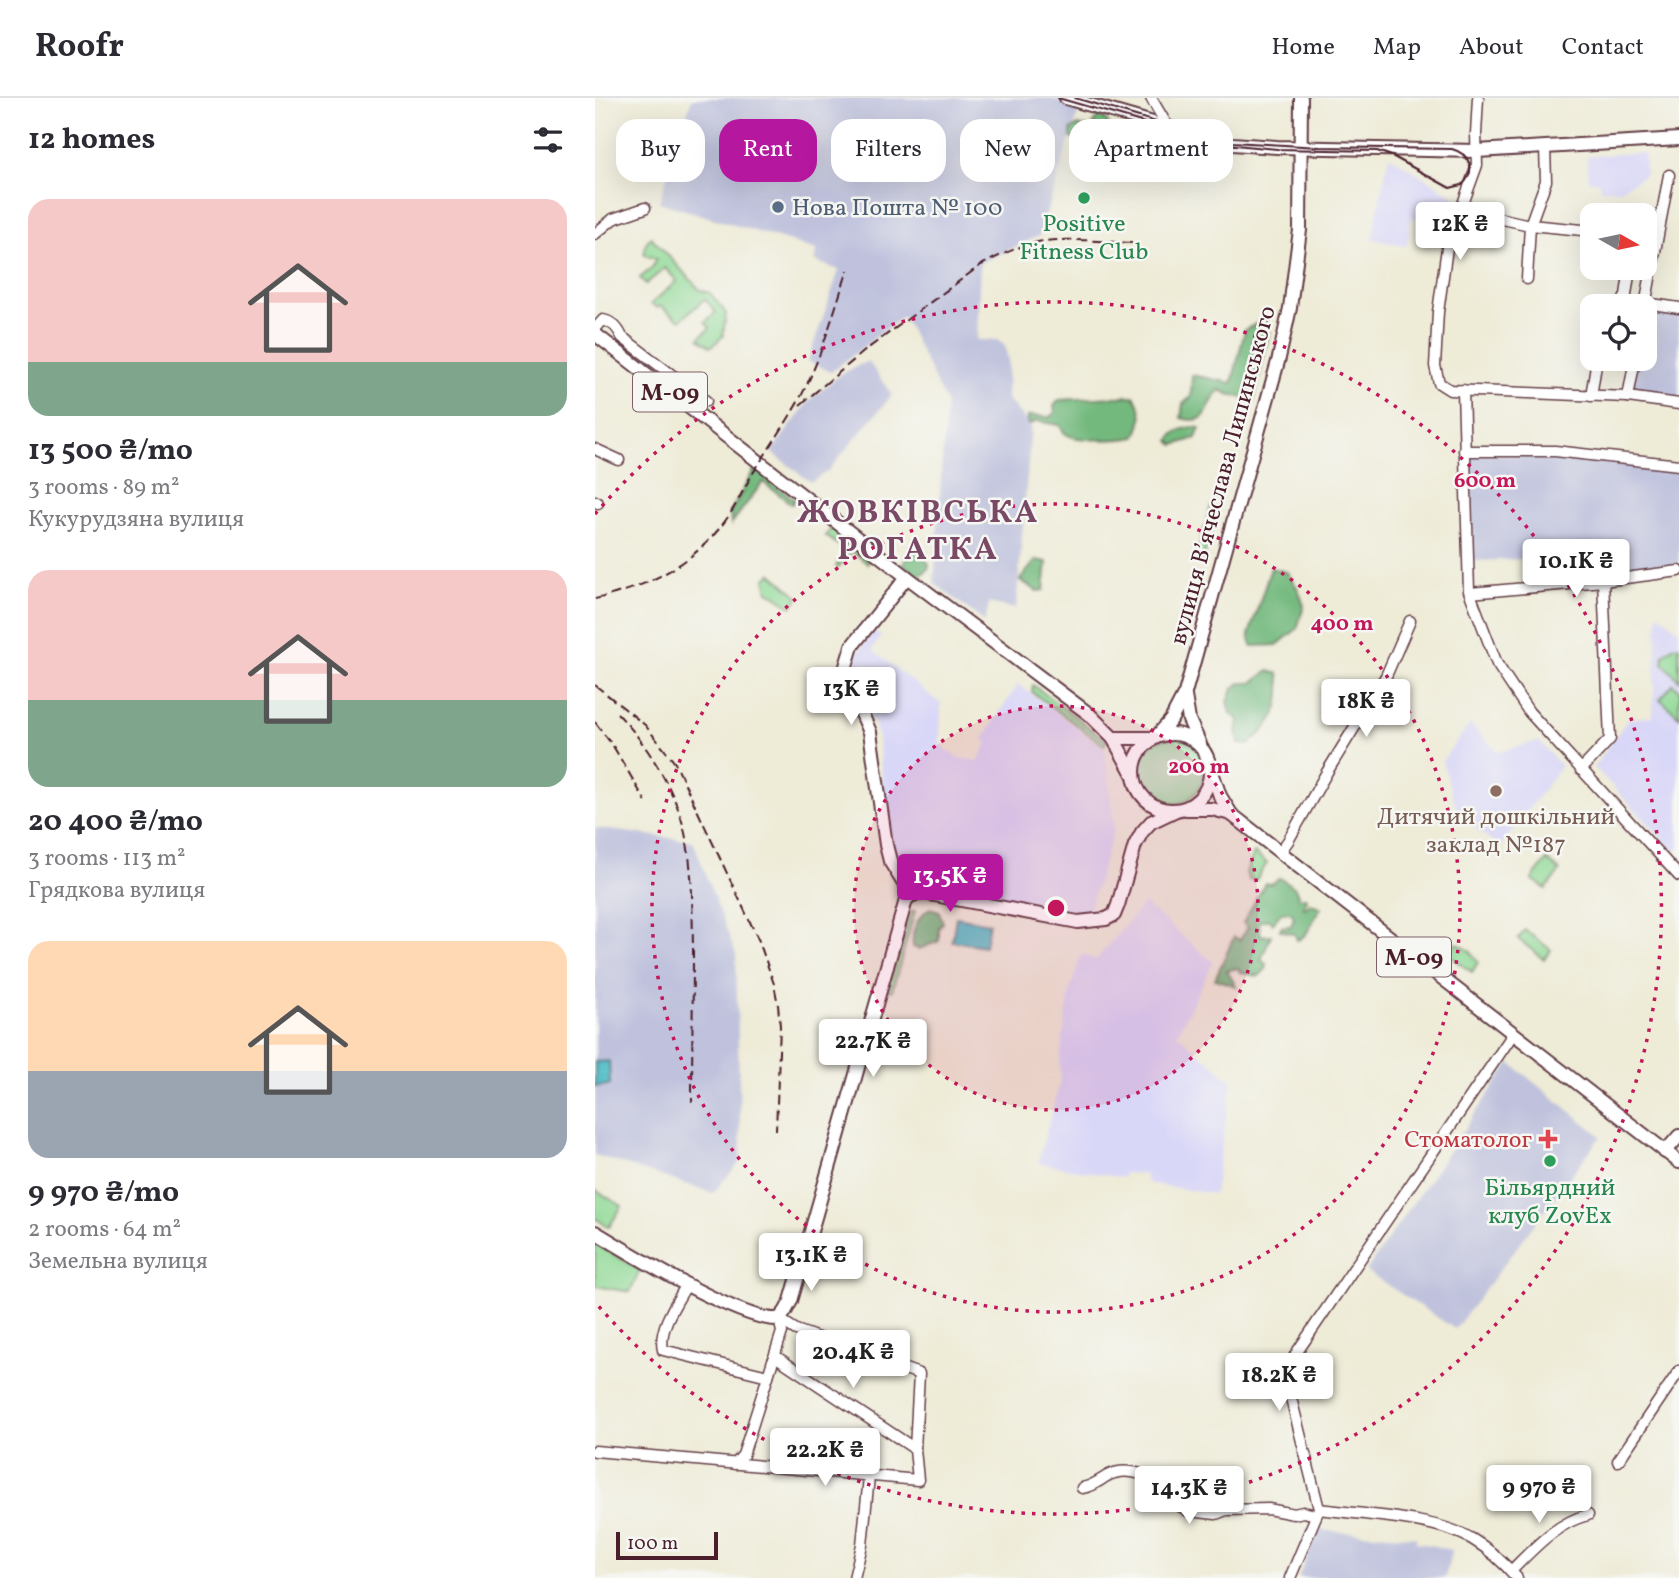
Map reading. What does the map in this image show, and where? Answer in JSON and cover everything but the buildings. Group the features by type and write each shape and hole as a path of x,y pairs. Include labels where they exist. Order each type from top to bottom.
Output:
{"main road":[{"path":"1066,98 1140,119"},
{"name":"вулиця Вʼячеслава Липинського","path":"1155,737 1171,720 1185,693 1279,359 1298,260 1301,98"},
{"path":"1233,144 1301,148 1477,150 1679,139"},
{"name":"М-09","path":"596,325 907,577 1089,714 1112,738 1133,774 1137,789 1149,803 1167,810 1212,809 1231,814"},
{"path":"907,577 852,646 846,666 847,680 870,732 888,853 911,895"},
{"name":"вулиця Вʼячеслава Липинського","path":"1185,693 1189,720 1205,754"},
{"path":"595,1232 687,1284 758,1317 779,1319 791,1301 903,907 911,895 924,893 1078,922 1106,919 1114,915 1135,845 1142,832 1151,822 1197,800 1203,794 1210,777 1205,754 1189,737 1173,733 1155,737 1112,738"},
{"path":"1133,774 1140,750 1155,737"},
{"name":"М-09","path":"1205,754 1220,796 1231,814 1679,1162"},
{"path":"1665,1152 1679,1136"}],"street":[{"path":"1151,98 1163,119"},
{"path":"1478,98 1477,165 1447,248 1443,274 1434,366 1439,383 1450,390 1629,397 1679,404"},
{"path":"1527,279 1530,225 1546,181 1545,146"},
{"path":"1647,294 1669,175"},
{"path":"595,234 613,219 645,208"},
{"path":"1462,210 1530,225 1580,230"},
{"path":"1657,306 1679,308"},
{"path":"596,325 603,320 608,321 619,329 622,337 706,401"},
{"path":"1591,396 1596,371"},
{"path":"1629,397 1633,371"},
{"path":"1462,390 1470,593 1497,664 1529,712 1679,876"},
{"path":"595,449 619,460"},
{"path":"1464,451 1555,452 1679,465"},
{"path":"1470,593 1603,582 1679,571"},
{"path":"1581,770 1610,739 1603,582"},
{"path":"1280,852 1386,676 1410,621"},
{"path":"1290,1578 1318,1512 1291,1398 1295,1355 1513,1034"},
{"path":"687,1284 667,1323 661,1342 663,1350 768,1376"},
{"path":"735,1464 743,1455 775,1356 782,1332 779,1319"},
{"path":"595,1451 918,1480 915,1449 919,1374 796,1330 779,1319"},
{"path":"775,1356 915,1449"},
{"path":"1618,1461 1679,1371"},
{"path":"1081,1488 1093,1486 1109,1475 1139,1472 1162,1483 1172,1501 1188,1511 1216,1514 1227,1510 1268,1509 1294,1514 1318,1512 1434,1525 1471,1538 1514,1575 1536,1546 1579,1517 1588,1515"},
{"path":"854,1578 862,1545 869,1477"}],"shaded area":[{"path":"692,98 1048,98 1080,107 1076,119 1069,119 1069,142 1039,236 980,263 977,340 997,340 1005,346 1008,361 1007,399 1031,426 1016,609 989,603 985,622 934,583 946,403 903,316 831,372 808,361 839,270 814,261 817,250 659,202 665,182 705,182 705,119 685,119"},
{"path":"1641,153 1645,156 1645,175 1620,190 1601,189 1599,182 1588,180 1587,156"},
{"path":"1389,156 1454,196 1455,201 1447,224 1411,217 1407,246 1372,239"},
{"path":"1657,309 1679,312 1679,402 1631,394 1635,371 1657,371"},
{"path":"868,361 892,395 828,471 811,482 771,452 810,400 841,374"},
{"path":"1469,454 1571,456 1679,468 1679,568 1628,574 1625,555 1474,561"},
{"path":"1658,613 1679,630 1679,848 1675,852 1594,767 1628,719 1653,716"},
{"path":"874,631 881,637 872,650 941,704 940,744 958,758 978,761 988,743 983,739 1018,684 1105,749 1114,829 1088,913 924,886 900,873 886,818 878,736 875,725 853,686 855,656"},
{"name":"Дитячий дошкільний заклад №187","path":"1470,724 1498,752 1539,741 1561,766 1500,847 1458,815 1442,761"},
{"path":"595,828 693,841 736,954 741,1161 713,1193 595,1155"},
{"path":"1144,903 1148,910 1153,911 1213,962 1177,1034 1232,1081 1214,1194 1152,1184 1145,1181 1147,1177 1142,1174 1124,1173 1123,1178 1038,1163 1060,1082 1060,1059 1070,991 1081,954 1096,960"},
{"path":"1510,1063 1601,1136 1455,1329 1366,1271"},
{"path":"1316,1530 1416,1537 1416,1542 1452,1550 1445,1578 1298,1578"}],"green space":[{"path":"651,237 700,290 710,293 726,313 723,336 711,347 699,338 710,328 705,322 716,312 705,299 680,320 660,306 657,308 651,304 677,281 665,268 646,284 640,278 652,268 656,259 645,255 645,245"},
{"path":"1265,319 1270,329 1254,400 1220,390 1203,417 1198,420 1181,418 1183,404 1191,397 1192,375 1232,383 1245,330"},
{"path":"1134,396 1142,416 1135,437 1080,438 1066,434 1059,425 1037,421 1028,425 1028,416 1050,417 1055,413 1054,406 1059,400"},
{"path":"1192,427 1200,428 1196,438 1174,445 1170,441 1176,433"},
{"path":"754,470 795,500 792,504 763,482 731,524 730,513"},
{"path":"1211,506 1218,508 1202,562 1195,560"},
{"path":"832,527 870,559 867,563 852,551 838,568 836,566 846,551 826,536"},
{"path":"913,550 925,552 925,559 929,564 928,569 919,577 903,564"},
{"path":"1036,560 1047,562 1044,590 1037,591 1020,580"},
{"path":"1271,568 1287,572 1298,589 1304,606 1297,629 1277,645 1252,646 1249,635"},
{"path":"771,573 799,597 792,607 768,591 765,579"},
{"path":"1674,646 1679,646 1679,680 1663,663 1664,654"},
{"path":"1268,671 1279,674 1280,696 1275,714 1265,730 1248,745 1239,744 1239,720 1231,714 1228,701 1233,689 1240,683 1252,683"},
{"path":"1673,684 1679,690 1679,716 1660,699"},
{"path":"1033,685 1107,741 1104,745 1032,692"},
{"path":"1171,738 1184,741 1194,748 1201,758 1204,771 1201,784 1194,794 1184,801 1171,804 1158,801 1148,794 1141,784 1138,771 1141,758 1148,748 1158,741"},
{"path":"1254,853 1267,863 1256,880 1249,880 1246,873"},
{"path":"1547,860 1560,871 1546,889 1532,879"},
{"path":"1280,878 1295,888 1299,898 1305,897 1307,900 1303,907 1306,908 1310,903 1321,908 1308,931 1297,940 1295,934 1280,930 1281,927 1291,926 1294,917 1291,912 1281,913 1273,923 1269,919 1259,921 1260,933 1263,936 1271,935 1261,960 1266,964 1266,969 1259,976 1242,973 1237,968 1227,971 1236,986 1215,979 1234,937 1240,940 1248,927 1243,923 1265,883 1271,884"},
{"path":"930,908 939,911 943,923 939,927 939,941 919,949 913,947 916,925"},
{"path":"911,911 915,911 892,991 887,990"},
{"path":"1525,930 1551,950 1544,959 1518,939"},
{"path":"1457,943 1470,951 1478,962 1472,972 1449,955"},
{"path":"595,1190 622,1206 609,1227 595,1218"},
{"path":"595,1244 640,1270 630,1292 595,1286"}],"water":[{"path":"956,917 989,923 985,946 952,941"},
{"path":"609,1061 610,1085 595,1086 595,1062"}],"tram line":[{"path":"1058,98 1214,143 1277,149 1377,151 1392,156 1450,188 1462,185 1467,180 1470,169 1467,159 1452,149 1320,147 1232,142 1075,98"}],"railway":[{"path":"800,405 867,349 981,265 995,258 1038,242 1073,240 1132,243"},
{"path":"595,599 634,588 669,571 701,548 728,517 803,391 820,353 848,270"},
{"path":"595,685 645,725 675,763 759,941 774,984 780,1026 776,1130"},
{"path":"617,713 659,768 677,806 687,841 692,912 692,1102"},
{"path":"595,722 613,746 646,802"}],"place":[{"name":"Positive Fitness Club","path":"1084,198"},
{"name":"Нова Пошта № 100","path":"778,207"},
{"name":"Дитячий дошкільний заклад №187","path":"1496,791"},
{"name":"Стоматолог","path":"1548,1139"},
{"name":"Більярдний клуб ZovEx","path":"1550,1161"}],"district":[{"name":"ЖОВКІВСЬКА РОГАТКА","path":"918,530"}]}
